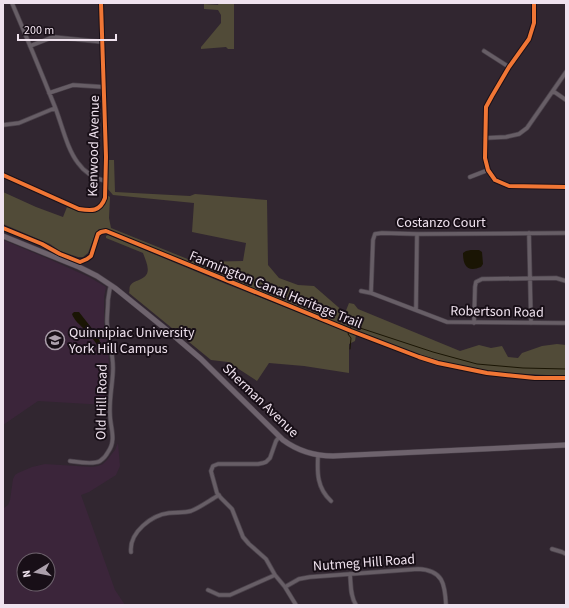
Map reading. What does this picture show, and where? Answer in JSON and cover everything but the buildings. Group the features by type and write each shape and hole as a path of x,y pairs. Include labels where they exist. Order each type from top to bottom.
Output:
{"main road":[{"name":"Sherman Avenue","path":"3,236 79,267 111,285 196,354 279,437 288,444 305,452 318,455 339,455 566,445"}],"street":[{"path":"12,3 72,153 78,164 86,172 96,179 105,181"},
{"name":"Kenwood Avenue","path":"3,175 78,209 89,211 96,209 102,204 105,198 106,157 101,3"},
{"path":"534,3 534,23 529,39 509,67 486,107 485,158 488,170 495,180 509,186 566,187"},
{"path":"30,46 53,37 103,42"},
{"path":"484,51 509,67"},
{"path":"485,138 506,137 518,134 527,128 566,72"},
{"path":"49,93 73,85 104,87"},
{"path":"553,91 566,100"},
{"path":"3,125 19,123 55,108"},
{"path":"470,177 488,170"},
{"path":"529,233 530,323"},
{"name":"Costanzo Court","path":"371,293 373,240 375,234 566,233"},
{"path":"416,310 417,234"},
{"path":"474,323 475,287 476,282 482,279 556,278 566,281"},
{"name":"Old Hill Road","path":"70,461 89,463 97,462 104,458 110,450 113,442 110,418 113,360 107,317 109,290 111,285"},
{"name":"Robertson Road","path":"361,291 371,293 447,322 566,322"},
{"path":"279,437 270,458 265,463 222,463 213,466 212,475 219,495 232,509 243,537 266,558 275,575 285,587 296,605"},
{"path":"318,455 319,483 321,490 331,501"},
{"path":"131,552 131,545 136,533 153,518 169,513 191,511 219,495"},
{"path":"552,549 566,554"},
{"name":"Nutmeg Hill Road","path":"285,587 299,579 305,578 427,569 433,572 441,580 445,587 446,605"},
{"path":"350,574 352,598 356,605"},
{"path":"208,590 219,595 230,595 275,575"}],"shaded area":[{"path":"219,3 234,3 234,49 228,49 226,47 201,49 201,47 221,23 221,15 218,10 204,9 204,4 218,5"},
{"path":"108,160 114,160 115,192 190,196 195,194 267,200 268,265 279,278 298,285 314,286 345,313 349,303 354,304 358,309 460,351 479,345 491,348 502,346 508,357 518,358 522,353 542,346 557,344 566,345 566,376 479,370 418,354 307,312 103,230 99,229 96,232 88,253 83,257 78,257 60,251 50,244 3,224 3,192 63,217 67,207 84,213 96,210 100,207 107,195 110,197 109,218 111,228 195,262 243,261 246,243 192,232 194,203 113,195 107,188"},
{"path":"108,235 226,284 356,335 355,341 349,344 349,373 304,366 269,363 257,381 228,362 211,360 129,293 131,285 145,277 147,274 148,268 146,260 143,253 106,238"},
{"name":"Quinnipiac University York Hill Campus","path":"3,240 89,277 106,287 104,297 104,324 109,365 106,405 38,401 3,425"},
{"path":"471,250 479,250 482,252 483,264 481,267 473,269 465,265 463,253"},
{"path":"74,312 79,312 97,335 101,344 100,346 98,346 76,320 72,314"},
{"path":"118,443 120,466 116,475 89,492 81,495 115,590 125,605 3,605 3,508 8,505 10,500 15,475 32,467 45,464 92,467 103,464 115,450"}],"waterway":[{"path":"350,349 351,338 348,334 351,326 354,326 433,352 477,364 523,368 566,369"}],"cycle path":[{"path":"3,175 79,209 95,210 103,203 105,198 106,157 101,3"},
{"path":"534,3 534,23 529,39 509,67 486,107 485,158 488,170 495,180 509,186 566,187"},
{"name":"Farmington Canal Heritage Trail","path":"3,228 80,262 91,256 98,234 106,231 351,331 419,357 438,363 487,373 535,378 566,378"}],"place":[{"name":"Quinnipiac University York Hill Campus","path":"55,340"}]}
